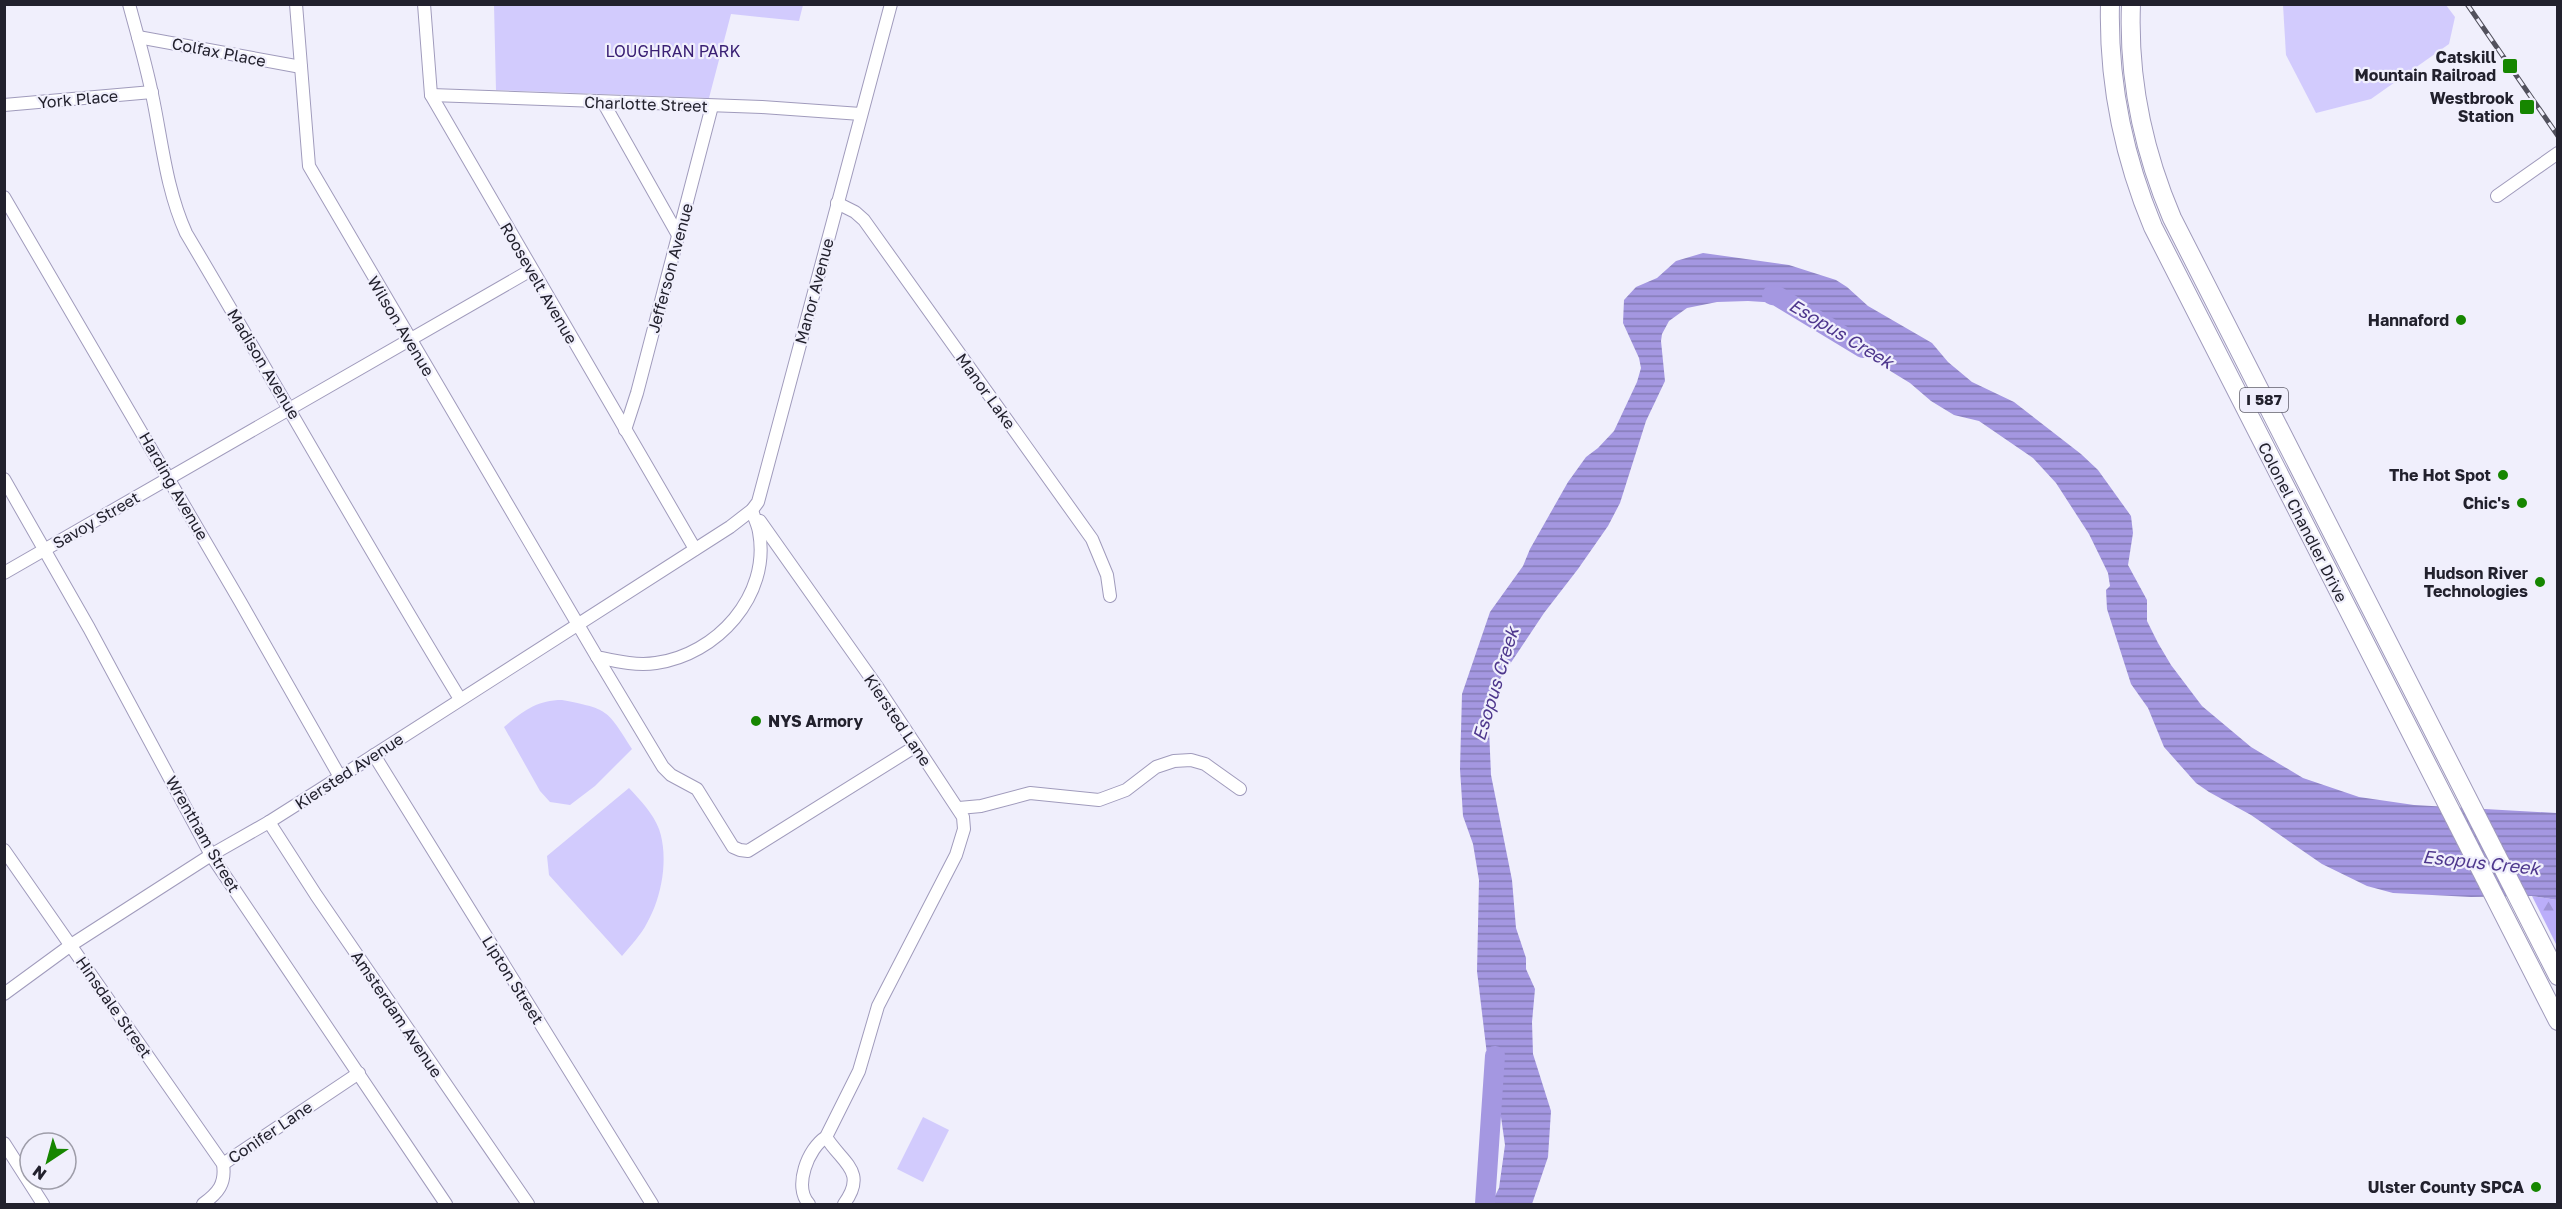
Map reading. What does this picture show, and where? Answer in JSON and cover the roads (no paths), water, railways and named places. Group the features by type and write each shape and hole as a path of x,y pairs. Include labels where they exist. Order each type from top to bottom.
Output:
{"highway":[{"name":"Colonel Chandler Drive","path":"2110,4 2111,66 2116,106 2125,148 2145,208 2558,1021"},
{"name":"Colonel Chandler Drive","path":"2131,4 2131,54 2137,103 2145,143 2165,200 2558,975"}],"street":[{"name":"Madison Avenue","path":"129,4 152,92 176,210 186,233 290,408 380,568 460,699"},
{"name":"Wilson Avenue","path":"296,4 309,166 576,625 663,767 671,775 697,789 733,847 748,851 916,746"},
{"name":"Roosevelt Avenue","path":"424,4 431,95 694,549"},
{"name":"Manor Avenue","path":"752,510 758,502 891,4"},
{"name":"Colfax Place","path":"138,37 301,67"},
{"name":"York Place","path":"4,105 152,92"},
{"name":"Charlotte Street","path":"431,95 861,114"},
{"path":"603,102 678,235"},
{"name":"Jefferson Avenue","path":"625,430 637,393 712,106"},
{"path":"2497,196 2558,153"},
{"name":"Harding Avenue","path":"4,197 169,478 340,777"},
{"name":"Manor Lake","path":"837,203 855,212 864,220 1092,539 1107,575 1110,596"},
{"name":"Savoy Street","path":"4,573 531,270"},
{"name":"Wrentham Street","path":"4,479 46,550 211,855 446,1204"},
{"path":"597,657 627,663 672,660 712,642 731,625 745,604 755,581 760,555 759,533 752,510 694,549"},
{"name":"Kiersted Lane","path":"752,510 959,808 963,817 964,829 956,855 878,1006 860,1071 826,1137 811,1156 801,1185 808,1204"},
{"name":"Kiersted Avenue","path":"4,994 71,945 211,855 340,777 694,549"},
{"name":"Lipton Street","path":"374,755 652,1204"},
{"path":"959,808 981,806 1030,793 1099,800 1126,790 1155,767 1174,761 1191,760 1205,764 1240,789"},
{"name":"Amsterdam Avenue","path":"269,822 316,896 528,1204"},
{"name":"Hinsdale Street","path":"4,850 223,1164"},
{"name":"Conifer Lane","path":"203,1204 221,1187 225,1176 223,1164 358,1073"},
{"path":"826,1137 853,1173 851,1193 844,1204"},
{"path":"4,1143 43,1204"}],"water":[{"path":"1703,253 1789,265 1836,280 1868,306 1932,343 1948,362 1972,382 2014,402 2081,454 2098,470 2131,516 2133,533 2128,565 2147,600 2147,621 2158,643 2171,665 2202,706 2251,747 2303,778 2359,797 2414,805 2557,813 2557,900 2532,896 2471,897 2393,893 2367,886 2322,864 2251,815 2209,792 2196,783 2164,747 2148,708 2131,684 2107,609 2106,590 2110,586 2108,573 2089,534 2056,483 2033,458 1979,421 1954,415 1931,401 1910,383 1851,347 1838,330 1804,309 1779,303 1748,301 1717,302 1687,308 1669,321 1662,334 1665,381 1646,421 1620,503 1608,526 1544,613 1494,688 1488,705 1491,775 1512,880 1516,928 1526,958 1526,969 1535,989 1532,1022 1533,1054 1551,1111 1548,1157 1532,1204 1491,1204 1499,1188 1505,1145 1497,1089 1488,1063 1477,971 1479,880 1473,844 1463,816 1460,769 1462,694 1490,612 1523,566 1530,549 1568,482 1586,457 1614,431 1637,382 1641,368 1639,358 1623,323 1624,300 1636,287 1657,278 1676,261"}],"waterway":[{"name":"Esopus Creek","path":"1772,295 1863,348"},
{"name":"Esopus Creek","path":"1485,1204 1495,1056"}],"railway":[{"path":"2467,4 2558,136"}],"place":[{"name":"Catskill Mountain Railroad","path":"2510,66"},
{"name":"Westbrook Station","path":"2527,107"},
{"name":"Hannaford","path":"2461,320"},
{"name":"The Hot Spot","path":"2503,475"},
{"name":"Chic's","path":"2522,503"},
{"name":"Hudson River Technologies","path":"2540,582"},
{"name":"NYS Armory","path":"756,721"},
{"name":"Ulster County SPCA","path":"2536,1187"}],"park label":[{"name":"LOUGHRAN PARK","path":"673,51"}]}
